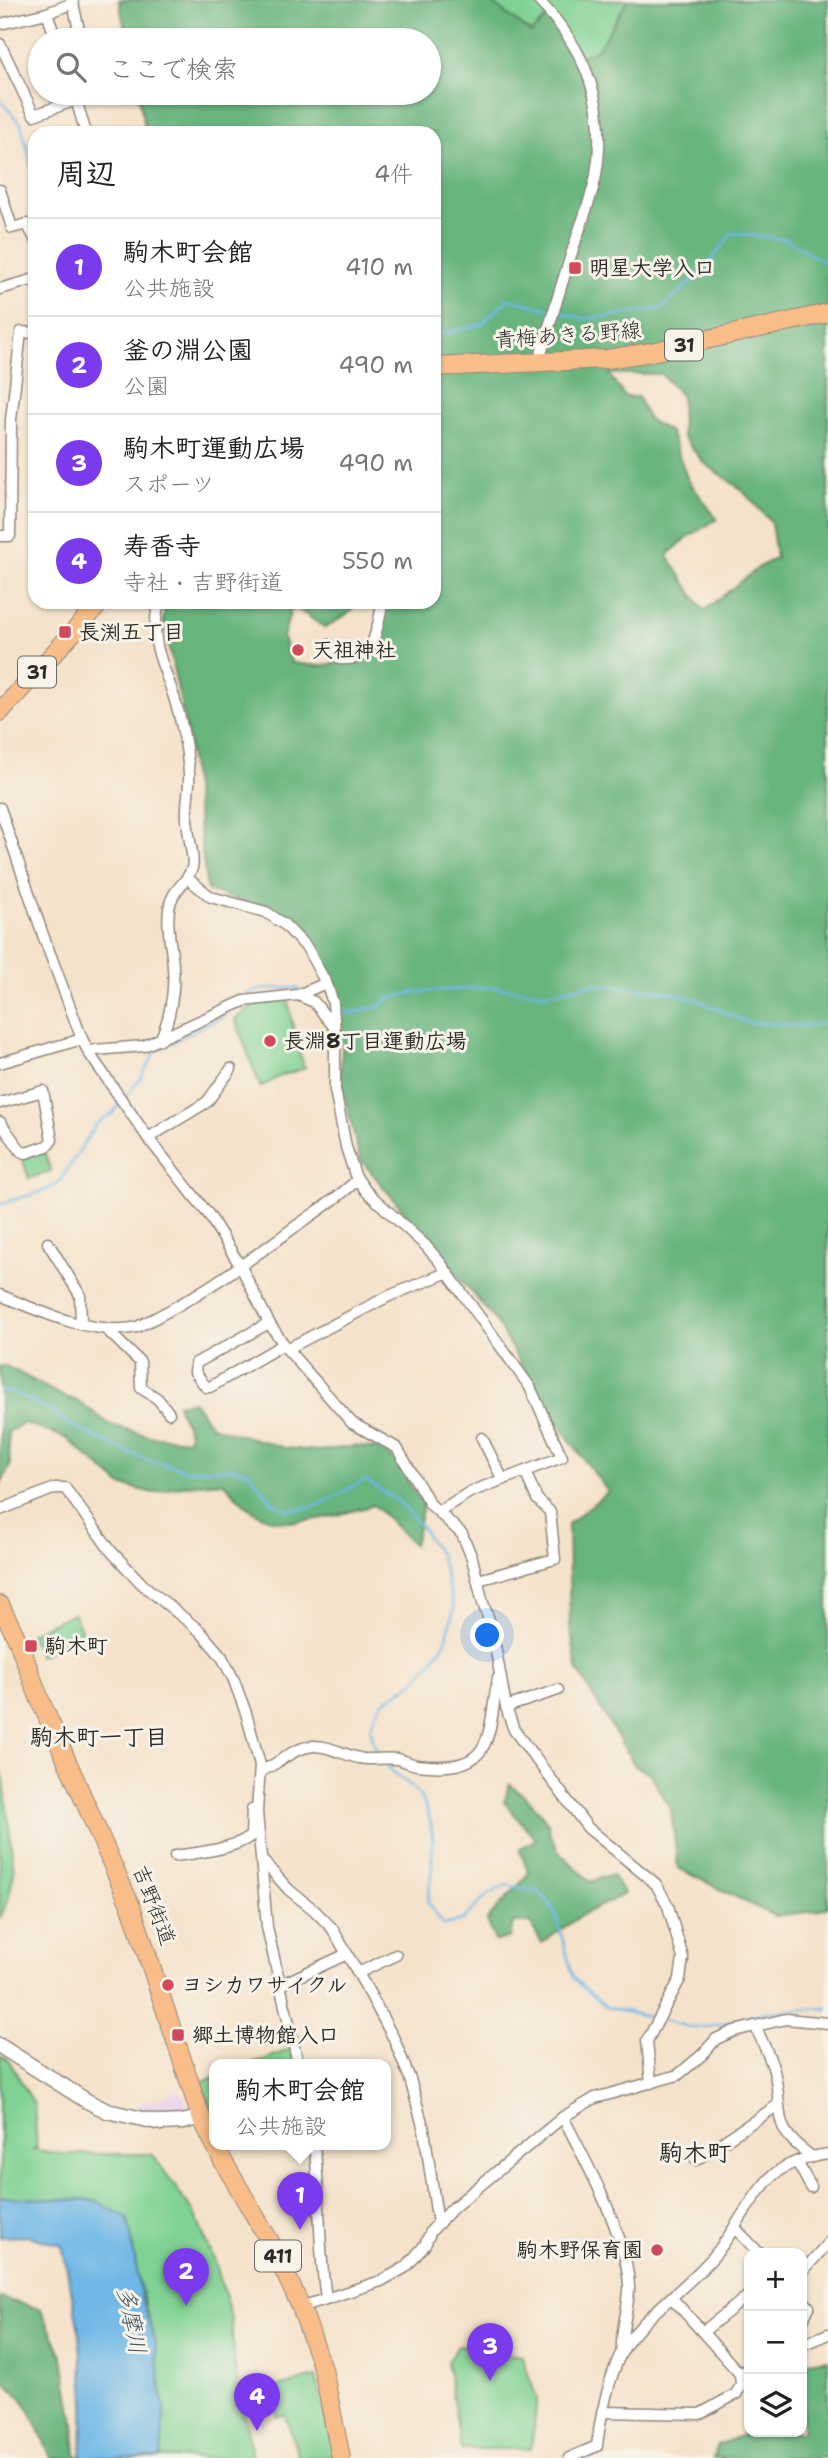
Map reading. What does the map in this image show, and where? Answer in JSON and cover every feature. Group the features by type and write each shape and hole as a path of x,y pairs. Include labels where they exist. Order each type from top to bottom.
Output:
{"main road":[{"name":"青梅あきる野線","path":"441,367 607,359 651,352 828,313"},
{"name":"31","path":"0,712 95,609"},
{"name":"吉野街道","path":"0,1605 18,1641 40,1700 132,1909 201,2117 209,2133"},
{"name":"吉野街道","path":"218,2150 273,2247 302,2307 323,2369 341,2458"}],"street":[{"path":"538,0 565,30 583,59 600,128 596,176 538,364"},
{"path":"0,24 47,13 73,3 79,28"},
{"path":"47,13 52,28"},
{"path":"0,44 28,102"},
{"path":"29,105 34,115 57,105"},
{"path":"77,105 84,126"},
{"path":"0,190 6,229 28,226"},
{"path":"0,289 28,281"},
{"path":"0,537 10,536 11,420 21,332 28,332"},
{"path":"157,609 154,625 157,651 177,708 189,774 187,810 192,867 187,878 178,886 169,907 173,986 160,1040"},
{"path":"329,645 340,659 351,660 366,653 371,645 380,609"},
{"path":"0,808 39,924 89,1053 148,1138 209,1215 285,1347 352,1423 397,1448 430,1504 462,1534 472,1558 492,1629 506,1707 514,1730 588,1828 656,1884 668,1906 683,1958 680,1979 647,2041 651,2083"},
{"path":"187,878 211,897 258,909 285,925 307,948 326,983 334,1009 335,1090 346,1147 357,1180 426,1246 446,1273 530,1387 562,1457 470,1492 439,1511"},
{"path":"89,1053 95,1050 144,1046 243,1001 298,995 326,983"},
{"path":"298,995 314,1002 335,1030"},
{"path":"0,1063 82,1039"},
{"path":"148,1138 207,1102 231,1069"},
{"path":"0,1102 43,1091 52,1140 47,1146 26,1153 0,1122"},
{"path":"0,1295 57,1318 122,1331 137,1327 241,1267 287,1232 332,1204 357,1180"},
{"path":"48,1243 80,1295 82,1323"},
{"path":"270,1323 196,1363 195,1372 206,1387 389,1296 446,1273"},
{"path":"105,1328 140,1362 141,1388 158,1399 169,1413"},
{"path":"482,1438 503,1480"},
{"path":"478,1580 555,1559 550,1512 537,1499 525,1472"},
{"path":"0,1510 55,1488 65,1488 131,1573 200,1631 222,1657 244,1705 261,1771 257,1812 267,1927 297,2059"},
{"path":"261,1771 294,1751 321,1745 361,1759 398,1759 414,1765 447,1767 469,1762 478,1756 486,1744 499,1668"},
{"path":"506,1707 558,1690"},
{"path":"175,1856 212,1851 245,1841 251,1836 254,1792 260,1786"},
{"path":"262,1860 289,1890 332,1928 394,2039 410,2079 424,2130 438,2224"},
{"path":"280,1985 347,1954"},
{"path":"358,1973 396,1955"},
{"path":"302,2307 381,2281 406,2267 438,2224 563,2117 595,2098 678,2075 716,2039 755,2026 786,2019 828,2023"},
{"path":"755,2026 774,2073 785,2134 811,2156"},
{"path":"0,2046 107,2111 161,2123 176,2123 201,2117"},
{"path":"695,2160 778,2105"},
{"path":"563,2117 619,2239 629,2286 622,2351 602,2412 597,2445 602,2458"},
{"path":"315,2150 320,2196 321,2264 326,2298"},
{"path":"622,2351 646,2321 713,2257 770,2178 786,2166 811,2156 828,2154"},
{"path":"797,2162 811,2187"},
{"path":"735,2228 754,2248"},
{"path":"807,2266 828,2243"},
{"path":"673,2298 744,2370"},
{"path":"704,2332 744,2299"},
{"path":"807,2343 828,2334"},
{"path":"602,2412 700,2413 736,2394 744,2374"},
{"path":"569,2458 597,2445"}],"shaded area":[{"path":"179,2090 189,2108 185,2114 154,2115 136,2110 143,2099 150,2102"}],"green space":[{"path":"119,0 488,0 531,33 547,17 577,59 598,49 628,0 828,0 828,1907 817,1911 774,1916 678,1868 671,1810 650,1773 635,1766 577,1669 570,1626 568,1524 608,1492 545,1406 495,1320 360,1159 340,1079 343,1032 332,982 297,920 207,890 187,733 163,619 165,609 291,609 283,638 292,663 319,666 365,659 378,635 385,609 441,609 441,126 145,126 140,105 441,105 441,28 125,28","holes":["609,374 661,374 681,395 682,436 704,463 742,490 771,522 776,558 759,567 704,611 667,555 687,538 717,519 688,480 670,432 648,419 638,397 625,397"]},
{"path":"488,0 628,0 598,49 577,59 547,18 532,33"},
{"path":"298,609 353,610 325,628"},
{"name":"長淵8丁目運動広場","path":"288,1000 296,1044 305,1068 280,1076 261,1087 235,1019 258,1002"},
{"path":"44,1151 51,1171 29,1178 22,1158"},
{"path":"0,1366 6,1366 62,1396 78,1401 109,1424 149,1436 188,1440 189,1433 177,1404 194,1401 211,1426 285,1448 319,1451 355,1446 385,1450 396,1462 423,1505 414,1545 374,1505 314,1520 282,1521 268,1518 251,1509 223,1482 186,1485 153,1493 121,1485 66,1438 24,1423 8,1432 10,1466 0,1486"},
{"path":"73,1613 83,1634 40,1656 29,1634"},
{"path":"0,1768 4,1780 14,1872 8,1900 0,1918"},
{"path":"510,1784 530,1801 549,1824 550,1835 560,1853 591,1882 612,1874 624,1894 582,1915 542,1943 530,1923 513,1922 510,1938 495,1941 487,1920 529,1873 519,1849 536,1839 504,1802"},
{"path":"291,2049 294,2059 265,2059"},
{"path":"0,2055 8,2059 34,2104 37,2148 32,2149 62,2154 152,2154 194,2213 216,2264 231,2318 234,2360 251,2458 161,2458 164,2410 155,2343 135,2266 97,2201 0,2197"},
{"path":"209,2080 209,2106 199,2083"},
{"path":"0,2298 41,2309 63,2358 76,2454 80,2458 51,2458 25,2404 10,2386 0,2379"},
{"path":"458,2346 522,2356 537,2399 531,2449 461,2449 447,2362"},
{"path":"828,2359 828,2458 713,2458 718,2445 744,2434 744,2437 807,2437 807,2362"},
{"path":"316,2377 335,2456 299,2458 285,2415 277,2417 274,2388"}],"water":[{"name":"多摩川","path":"0,2197 97,2201 128,2219 141,2295 155,2343 164,2410 161,2458 81,2458 85,2395 78,2325 62,2245 27,2236 0,2237"}],"waterway":[{"path":"0,100 21,124 28,152"},
{"path":"558,312 587,319 661,309 704,270 732,233 785,239 828,264"},
{"path":"441,333 482,324 508,299 552,310"},
{"path":"337,1009 349,1013 378,1007 388,999 415,992 495,987 545,994 593,984 664,991 696,999 746,1022 803,1026 828,1023"},
{"path":"240,998 245,994 266,989 296,988 300,991"},
{"path":"125,1098 156,1051 227,1014"},
{"path":"0,1204 58,1184 97,1123 112,1114 120,1103"},
{"path":"0,1391 15,1393 55,1413 68,1424 133,1455 186,1470 232,1468 250,1473 273,1503 287,1510 315,1507 365,1480 399,1502 421,1527 440,1555 454,1608 446,1641 434,1658 414,1682 382,1703 370,1727 375,1748 380,1756"},
{"path":"384,1761 412,1787 428,1812 433,1842 428,1903 444,1925 463,1920 487,1895 507,1885 536,1891 548,1901 555,1913 574,1979 606,2007 656,2019"},
{"path":"663,2020 689,2027 709,2027 766,2012 828,2008"}],"place":[{"name":"明星大学入口","path":"575,268"},
{"name":"長渕五丁目","path":"65,632"},
{"name":"天祖神社","path":"298,650"},
{"name":"長淵8丁目運動広場","path":"270,1041"},
{"name":"駒木町","path":"31,1646"},
{"name":"ヨシカワサイクル","path":"168,1985"},
{"name":"郷土博物館入口","path":"178,2035"},
{"name":"駒木町会館","path":"300,2230"},
{"name":"駒木野保育園","path":"657,2250"},
{"name":"釜の淵公園","path":"186,2306"},
{"name":"駒木町運動広場","path":"490,2381"},
{"name":"寿香寺","path":"257,2431"}],"district":[{"name":"駒木町一丁目","path":"99,1737"},
{"name":"駒木町","path":"695,2153"}]}
